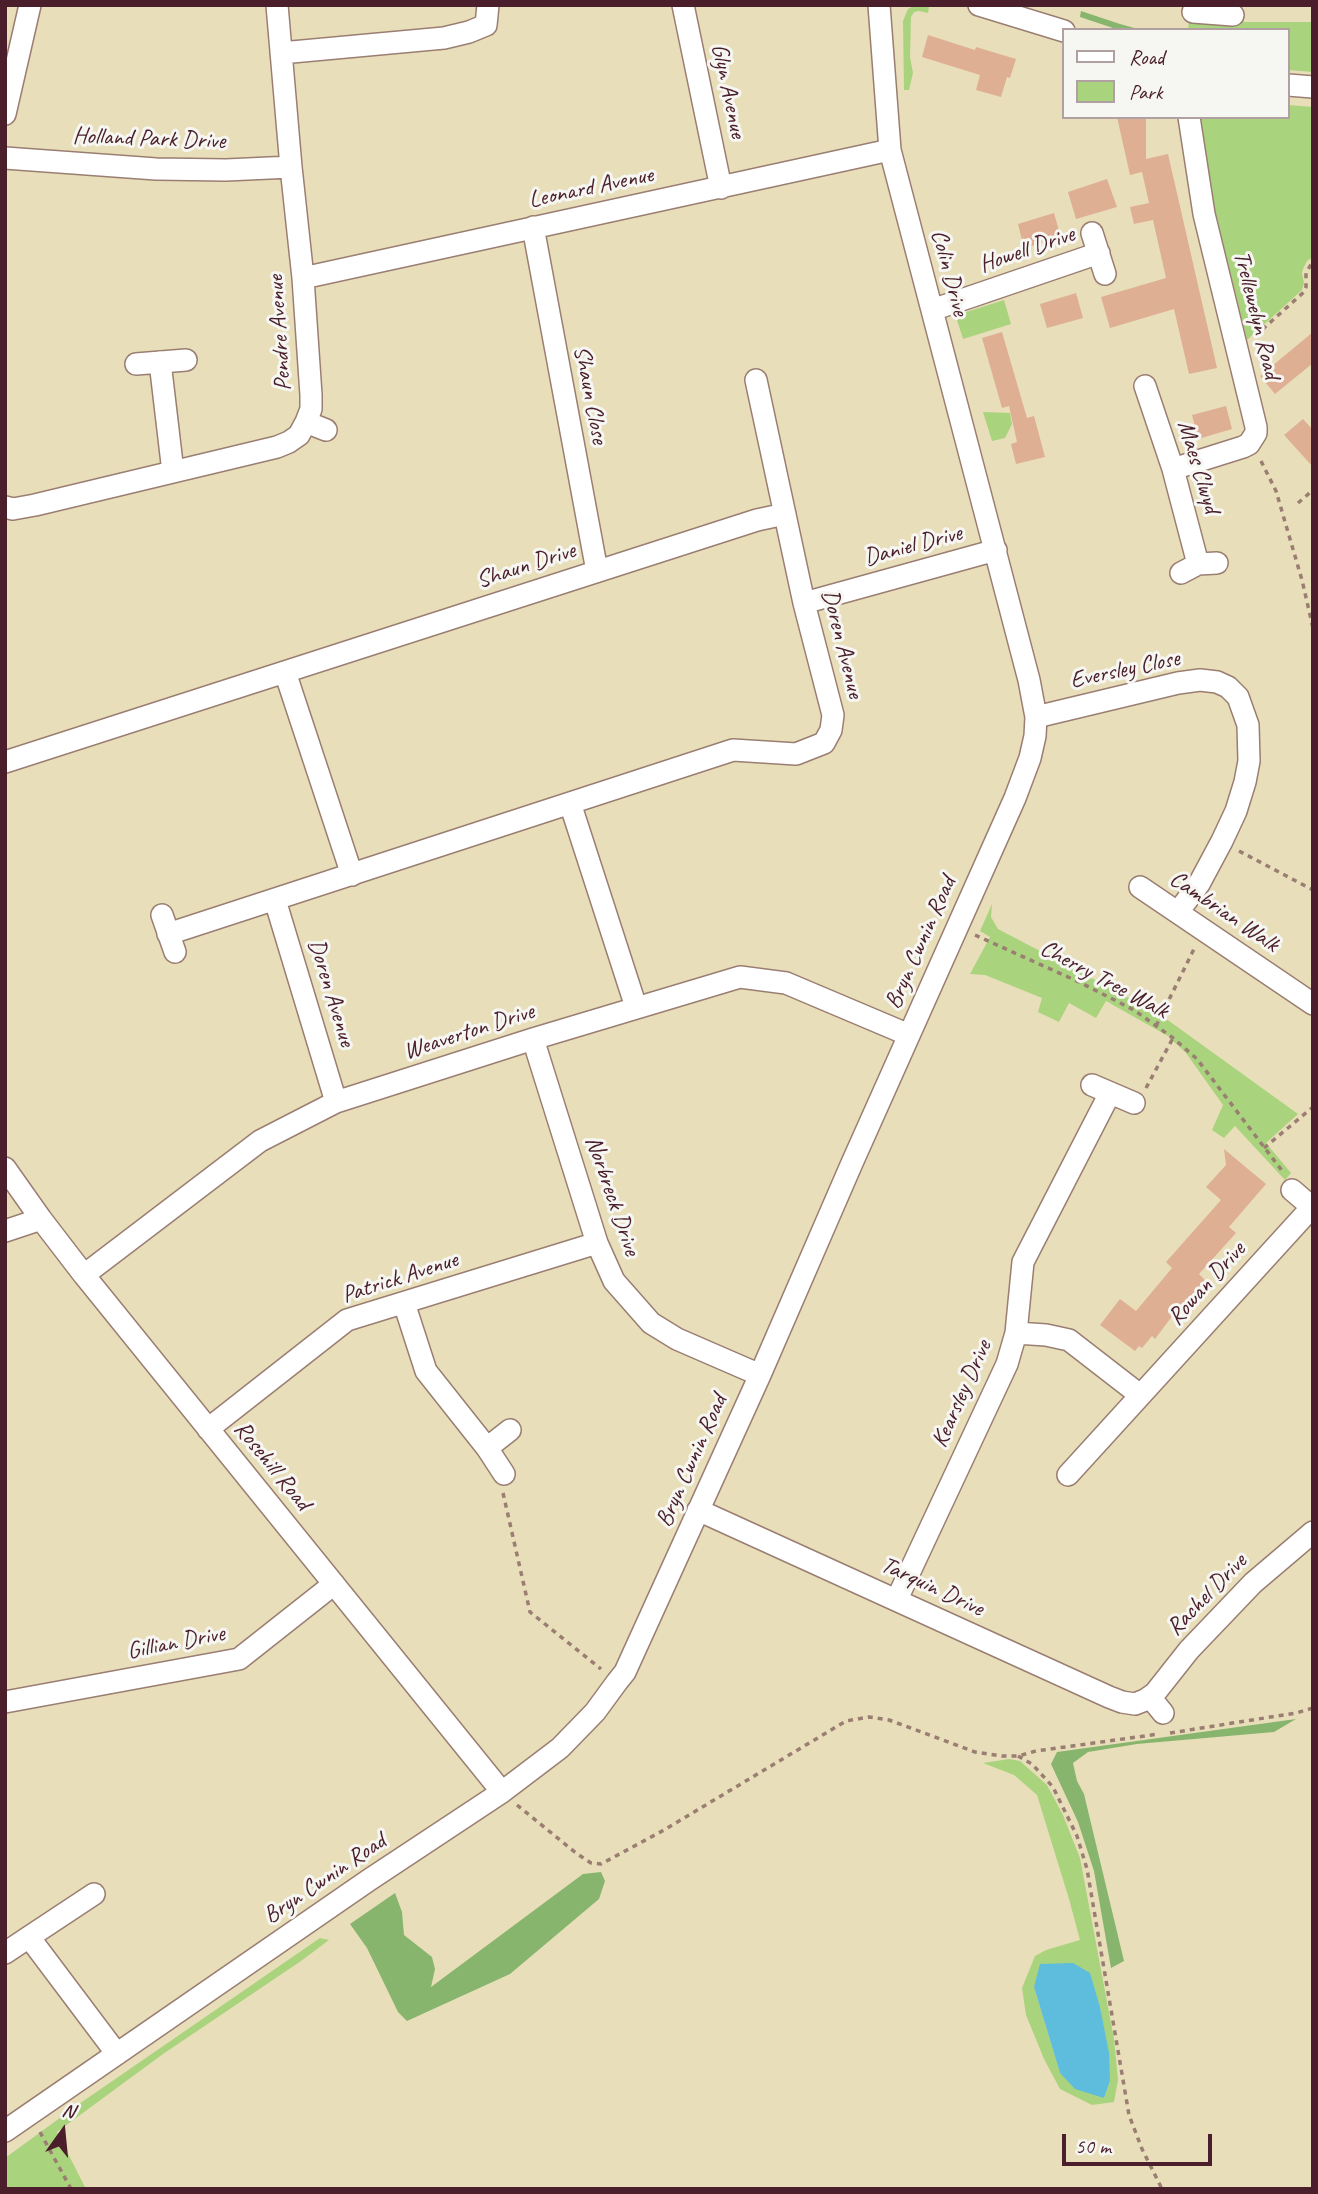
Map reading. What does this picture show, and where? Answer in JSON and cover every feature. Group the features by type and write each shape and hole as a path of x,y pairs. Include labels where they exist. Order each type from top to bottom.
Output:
{"street":[{"path":"5,114 30,5"},
{"name":"Pendre Avenue","path":"5,507 24,507 277,447 316,426 311,409 303,278 277,5"},
{"path":"281,53 444,38 486,25 488,5"},
{"name":"Glyn Avenue","path":"683,5 722,188"},
{"name":"Colin Drive","path":"879,5 890,150 996,550"},
{"path":"979,5 1062,30"},
{"path":"1193,12 1221,11"},
{"path":"1290,85 1313,87"},
{"name":"Trellewelyn Road","path":"1189,119 1204,214 1256,427 1253,439"},
{"name":"Leonard Avenue","path":"303,278 890,150"},
{"name":"Holland Park Drive","path":"5,158 156,169 291,167"},
{"name":"Shaun Close","path":"533,227 597,571"},
{"name":"Howell Drive","path":"932,310 1095,243 1105,274"},
{"path":"136,364 186,360"},
{"path":"160,362 173,472"},
{"name":"Doren Avenue","path":"168,933 733,750 796,754 824,743 831,730 833,715 804,603 756,380"},
{"name":"Maes Clwyd","path":"1145,386 1142,410 1173,469 1199,567"},
{"path":"1173,469 1244,447 1253,439"},
{"name":"Shaun Drive","path":"5,762 757,520 785,514"},
{"name":"Daniel Drive","path":"804,603 996,550"},
{"name":"Bryn Cwnin Road","path":"5,2131 369,1880 507,1797 595,1712 625,1672 760,1375 1015,798 1030,758 1036,717 1030,680 996,550"},
{"path":"285,671 352,875"},
{"name":"Eversley Close","path":"1036,717 1200,680 1217,682 1228,687 1238,697 1248,725 1249,761 1236,811 1199,884 1178,912"},
{"path":"570,803 636,1007"},
{"name":"Cambrian Walk","path":"1140,887 1313,1004"},
{"name":"Doren Avenue","path":"275,900 336,1101"},
{"name":"Weaverton Drive","path":"84,1275 260,1141 336,1101 636,1007 740,977 786,983 909,1035"},
{"name":"Norbreck Drive","path":"533,1039 597,1243 614,1281 651,1323 677,1339 760,1375"},
{"name":"Kearsley Drive","path":"897,1599 1007,1364 1016,1333 1023,1262 1101,1089 1134,1103"},
{"name":"Rosehill Road","path":"5,1168 84,1275 507,1797"},
{"path":"1292,1190 1312,1208"},
{"name":"Rowan Drive","path":"1068,1475 1312,1208"},
{"path":"5,1231 41,1219"},
{"name":"Patrick Avenue","path":"208,1429 347,1320 597,1243"},
{"path":"404,1303 426,1371 487,1448 504,1474"},
{"path":"1016,1333 1069,1340 1140,1395"},
{"path":"487,1448 510,1430"},
{"name":"Tarquin Drive","path":"698,1510 1116,1700 1135,1704 1153,1703"},
{"name":"Rachel Drive","path":"1153,1703 1169,1673 1189,1650 1253,1583 1313,1532"},
{"name":"Gillian Drive","path":"5,1702 239,1659 334,1584"},
{"path":"5,1954 94,1894"},
{"path":"29,1937 117,2054"}],"path":[{"path":"1238,351 1304,292 1306,273 1313,261"},
{"path":"1253,439 1276,491 1311,610 1313,628"},
{"path":"1298,503 1313,490"},
{"path":"1222,842 1313,890"},
{"name":"Cherry Tree Walk","path":"957,927 1134,1010 1173,1038 1197,1059 1286,1175 1292,1190"},
{"path":"1156,1026 1204,930"},
{"path":"1134,1103 1137,1104 1173,1038"},
{"path":"1264,1148 1313,1107"},
{"path":"504,1474 501,1485 530,1612 617,1682"},
{"path":"507,1797 576,1853 591,1863 601,1864 674,1824 846,1721 869,1717 890,1720 975,1752 995,1756 1018,1756 1195,1730 1296,1713 1313,1707"},
{"path":"1018,1756 1032,1764 1053,1787 1077,1836 1092,1894 1129,2115 1162,2189"},
{"path":"37,2127 71,2189"}],"green space":[{"path":"922,5 929,7 928,13 914,12 911,17 910,57 913,73 909,90 904,90 903,21 908,9"},
{"path":"1081,11 1135,28 1113,28 1080,17"},
{"path":"1189,19 1313,22 1313,72 1290,70 1290,28 1188,28"},
{"path":"1290,105 1313,107 1313,257 1303,269 1302,290 1247,340 1205,170 1197,119 1290,119"},
{"path":"1004,300 1011,324 963,339 957,320 960,314"},
{"path":"983,412 1010,413 1012,424 1005,438 992,441"},
{"path":"992,904 991,917 998,929 1158,1013 1298,1114 1266,1143 1291,1173 1285,1180 1235,1126 1224,1138 1212,1130 1223,1105 1186,1053 1168,1036 1106,1001 1096,1018 1069,1003 1059,1022 1038,1012 1042,998 985,975 970,974 990,937 980,931"},
{"path":"1296,1719 1274,1732 1137,1744 1088,1752 1073,1763 1077,1781 1084,1794 1124,1961 1111,1968 1094,1871 1078,1822 1051,1764 1057,1752"},
{"path":"1009,1759 1020,1761 1047,1785 1063,1815 1080,1858 1114,2039 1118,2080 1114,2102 1092,2105 1060,2089 1026,2015 1022,1988 1035,1956 1080,1940 1037,1795 1014,1775 983,1763","holes":["1034,1987 1100,2007 1110,2081 1104,2098 1060,2073"]},
{"path":"601,1872 605,1881 599,1899 510,1974 407,2021 398,2012 367,1948 350,1924 395,1893 402,1912 404,1935 432,1957 435,1969 431,1987 583,1874"},
{"path":"320,1938 329,1940 163,2054 57,2132 86,2189 5,2189 5,2158"}],"water":[{"path":"1073,1963 1090,1973 1100,2007 1109,2053 1110,2081 1104,2098 1075,2089 1060,2073 1034,1987 1040,1964"}],"building":[{"path":"928,35 975,50 976,47 1016,59 1001,97 976,90 980,75 922,57"},
{"path":"1117,119 1146,119 1146,159 1168,154 1217,368 1189,374 1174,309 1110,328 1101,297 1166,278 1153,220 1134,224 1130,207 1149,203 1142,172 1130,175"},
{"path":"1107,179 1117,207 1076,219 1068,192"},
{"path":"1054,213 1061,238 1024,248 1018,224"},
{"path":"1076,293 1083,318 1047,328 1040,304"},
{"path":"1002,332 1027,418 1034,416 1045,457 1016,464 1011,444 1017,442 1009,406 1002,408 982,338"},
{"path":"1313,332 1313,363 1275,394 1260,376"},
{"path":"1226,406 1232,429 1198,439 1192,415"},
{"path":"1303,419 1313,430 1313,467 1284,435"},
{"path":"1224,1149 1266,1184 1229,1227 1236,1233 1199,1274 1206,1281 1179,1313 1176,1311 1155,1339 1152,1336 1142,1348 1139,1346 1135,1351 1100,1325 1120,1299 1136,1311 1172,1268 1166,1262 1221,1200 1206,1187 1226,1165"}]}
